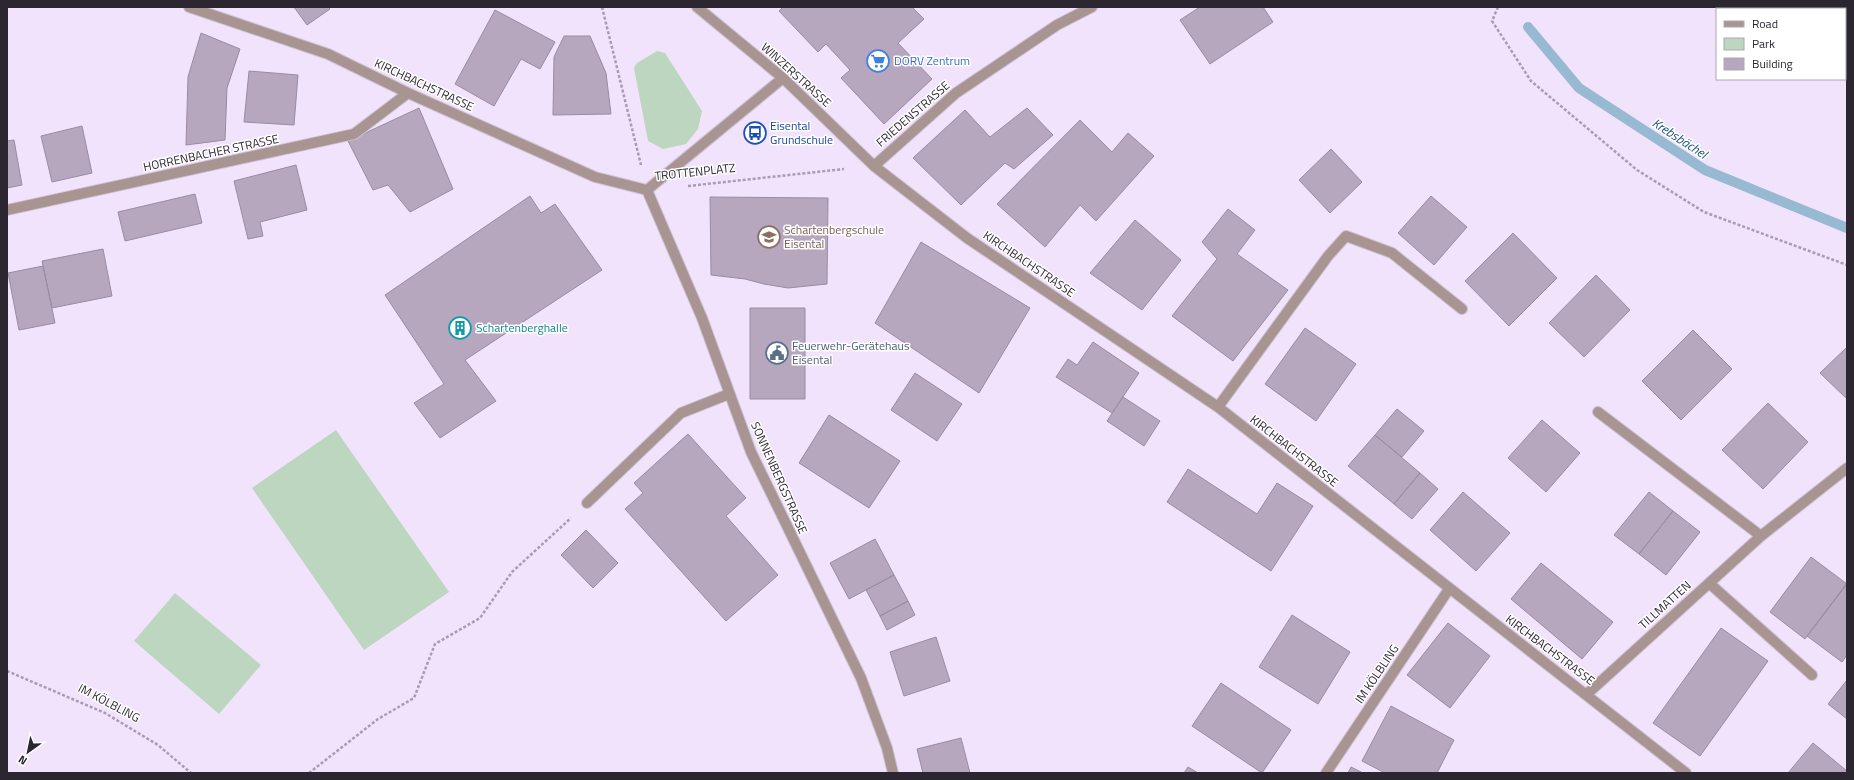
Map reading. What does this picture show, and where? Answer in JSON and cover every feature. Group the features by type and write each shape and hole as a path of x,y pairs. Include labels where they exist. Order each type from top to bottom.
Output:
{"street":[{"name":"KIRCHBACHSTRASSE","path":"189,7 328,54 408,93 596,177 647,190"},
{"name":"WINZERSTRASSE","path":"697,7 783,78 874,166"},
{"name":"FRIEDENSTRASSE","path":"874,166 956,93 1057,25 1092,7"},
{"name":"TROTTENPLATZ","path":"647,190 783,78"},
{"name":"HORRENBACHER STRASSE","path":"7,210 354,134 408,93"},
{"name":"KIRCHBACHSTRASSE","path":"874,166 967,238 1218,407 1449,589 1587,694 1686,773"},
{"name":"SONNENBERGSTRASSE","path":"647,190 702,318 751,452 861,678 887,748 892,773"},
{"path":"1218,407 1328,256 1346,236 1392,253 1462,309"},
{"path":"587,503 681,413 729,394"},
{"path":"1598,412 1761,536"},
{"name":"TILLMATTEN","path":"1587,694 1761,536 1847,468"},
{"path":"1709,583 1812,675"},
{"name":"IM KÖLBLING","path":"1326,773 1449,589"}],"path":[{"path":"602,7 647,190"},
{"path":"1498,7 1492,21 1531,82 1636,170 1704,212 1847,265"},
{"name":"TROTTENPLATZ","path":"686,186 874,166"},
{"path":"309,773 378,719 414,698 435,644 480,618 512,572 587,503"},
{"name":"IM KÖLBLING","path":"7,671 105,713 158,745 191,773"}],"green space":[{"path":"657,51 665,53 702,111 698,129 686,144 663,149 648,141 634,68 637,63"},
{"path":"336,430 449,592 364,650 252,488"},
{"path":"175,593 261,665 219,714 134,641"}],"building":[{"path":"294,7 328,7 330,9 307,25"},
{"name":"DORV Zentrum","path":"783,7 912,7 924,19 898,43 932,79 884,124 841,78 850,70 826,44 818,52 779,11"},
{"path":"1200,7 1263,7 1273,22 1210,64 1180,20"},
{"path":"495,10 555,42 540,69 521,59 494,106 455,84"},
{"path":"201,33 240,49 227,88 225,140 186,145 188,77"},
{"path":"564,36 590,36 606,73 611,114 553,115 554,57"},
{"path":"249,71 298,75 294,125 244,122"},
{"path":"419,108 453,189 410,212 388,185 373,190 348,141"},
{"path":"1027,108 1053,135 1014,169 1005,163 961,205 913,158 965,110 990,137"},
{"path":"1080,120 1112,152 1128,133 1154,156 1096,221 1080,205 1045,247 997,204"},
{"path":"82,126 92,173 52,182 41,136"},
{"path":"14,140 22,185 7,188 7,141"},
{"path":"1331,149 1362,182 1330,213 1299,180"},
{"path":"296,165 307,210 260,222 263,236 248,239 234,181"},
{"path":"195,194 202,223 125,241 118,212"},
{"name":"Schartenberghalle","path":"530,196 541,213 555,204 602,270 465,360 496,401 440,438 414,403 444,384 385,295"},
{"path":"1431,196 1467,227 1434,265 1398,233"},
{"name":"Schartenbergschule Eisental","path":"710,197 828,198 827,284 788,288 745,279 711,275"},
{"path":"1228,209 1255,230 1237,254 1288,290 1233,361 1172,316 1217,259 1202,242"},
{"path":"1135,220 1181,260 1142,310 1090,273"},
{"path":"1513,233 1557,278 1509,326 1465,281"},
{"path":"921,242 1030,308 979,393 875,323"},
{"path":"103,249 112,296 52,308 42,261"},
{"path":"43,266 55,323 19,330 8,273"},
{"path":"1596,275 1630,310 1584,357 1549,323"},
{"name":"Feuerwehr-Gerätehaus Eisental","path":"750,308 805,308 805,399 750,399"},
{"path":"1305,328 1356,364 1316,421 1265,384"},
{"path":"1693,330 1732,369 1681,420 1642,381"},
{"path":"1093,342 1139,373 1112,413 1056,377 1068,359 1077,365"},
{"path":"1847,347 1847,399 1820,373"},
{"path":"915,373 962,404 937,441 891,410"},
{"path":"1123,397 1160,421 1144,446 1107,421"},
{"path":"1768,403 1808,442 1763,489 1722,450"},
{"path":"1397,409 1424,431 1402,457 1375,435"},
{"path":"829,415 900,461 869,508 799,463"},
{"path":"1542,420 1580,453 1546,492 1508,458"},
{"path":"688,434 746,498 726,516 778,575 726,621 625,509 643,493 634,483"},
{"path":"1375,435 1420,473 1394,504 1348,466"},
{"path":"1188,469 1257,514 1277,483 1313,506 1271,571 1167,502"},
{"path":"1420,473 1438,489 1412,519 1394,504"},
{"path":"1463,492 1510,533 1476,571 1430,530"},
{"path":"1649,492 1673,511 1639,554 1614,535"},
{"path":"1673,511 1700,532 1666,575 1639,554"},
{"path":"586,530 618,563 593,588 561,555"},
{"path":"875,539 894,575 849,599 830,563"},
{"path":"1811,557 1847,584 1805,639 1770,612"},
{"path":"1541,563 1613,622 1582,659 1511,599"},
{"path":"894,575 908,601 880,616 866,590"},
{"path":"1847,583 1847,655 1842,662 1807,636"},
{"path":"908,601 915,615 887,630 880,616"},
{"path":"1292,615 1350,652 1318,704 1259,667"},
{"path":"1448,623 1490,656 1450,708 1407,675"},
{"path":"1721,628 1768,661 1700,756 1653,723"},
{"path":"936,637 950,681 904,696 890,652"},
{"path":"1847,680 1847,719 1828,704"},
{"path":"1221,683 1291,730 1262,773 1192,726"},
{"path":"1391,706 1454,740 1437,773 1385,773 1362,761"},
{"path":"961,738 970,773 923,773 917,749"},
{"path":"1813,743 1847,771 1847,773 1788,773"},
{"path":"1188,767 1198,773 1184,773"},
{"path":"1351,767 1363,773 1348,773"}],"waterway":[{"name":"Krebsbächel","path":"1528,27 1579,88 1705,170 1847,228"}],"place":[{"name":"DORV Zentrum","path":"878,61"},
{"name":"Eisental Grundschule","path":"755,133"},
{"name":"Schartenbergschule Eisental","path":"769,237"},
{"name":"Schartenberghalle","path":"460,328"},
{"name":"Feuerwehr-Gerätehaus Eisental","path":"777,353"}]}
